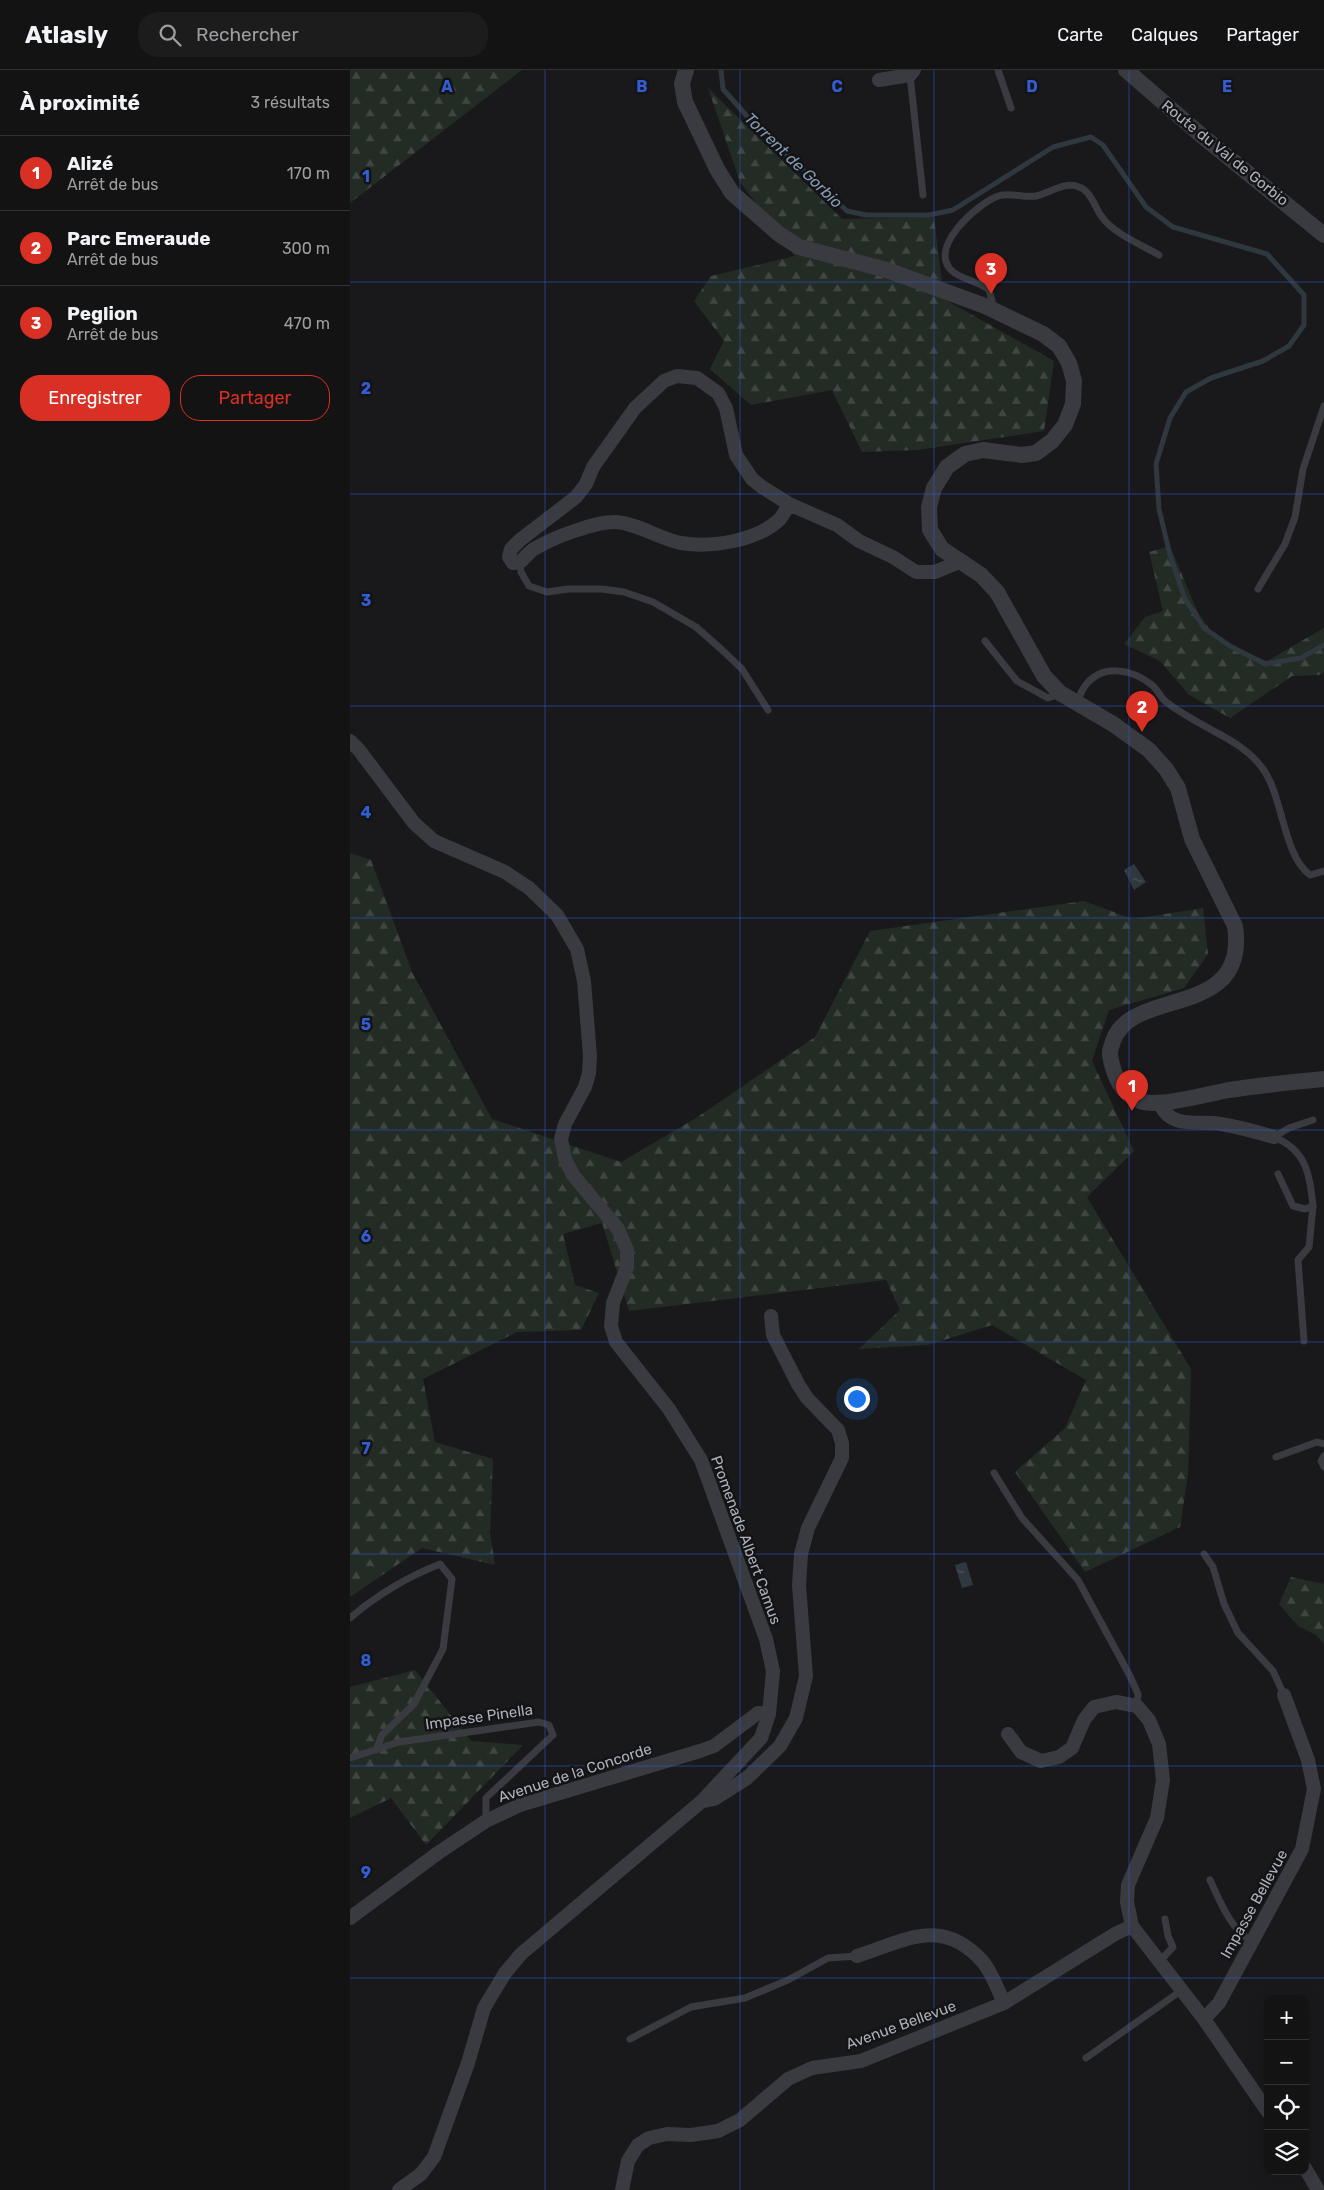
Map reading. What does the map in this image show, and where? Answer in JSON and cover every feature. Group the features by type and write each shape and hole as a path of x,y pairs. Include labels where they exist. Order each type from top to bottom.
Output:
{"street":[{"path":"686,70 682,84 685,102 718,169 732,193 779,234 799,247 887,270 990,309 1043,334 1059,346 1069,363 1074,381 1073,404 1065,426 1052,441 1036,453 1022,455 983,450 965,454 947,467 934,488 929,508 930,530 942,549 981,575 997,592 1044,676 1060,694 1113,724 1149,750 1166,769 1178,788 1192,839 1235,926 1238,941 1235,961 1228,973 1212,986 1193,996 1132,1017 1116,1032 1110,1052 1113,1073 1124,1089 1137,1101 1160,1104 1230,1090 1284,1082 1324,1079"},
{"path":"879,80 912,72"},
{"name":"Route du Val de Gorbio","path":"1131,72 1201,135 1324,234"},
{"path":"789,504 780,520 760,531 732,542 682,543 658,536 633,525 615,522 594,524 554,539 532,550 520,562 513,563 509,557 511,549 576,497 586,484 594,467 635,408 664,381 677,376 698,378 718,393 726,408 736,455 752,479 789,504 837,525 859,541 893,557 916,572 936,572 959,562"},
{"name":"Promenade Albert Camus","path":"350,742 359,750 414,824 434,841 505,872 529,888 557,915 577,949 584,981 590,1065 585,1088 565,1124 561,1139 565,1159 573,1175 618,1229 626,1250 628,1267 613,1303 611,1326 616,1342 669,1409 701,1460 766,1639 773,1671 769,1714 760,1738 702,1801 521,1954 505,1972 484,2008 468,2063 434,2158 421,2174 399,2190"},
{"path":"1160,1104 1164,1112 1173,1119 1186,1123 1220,1123 1274,1137"},
{"path":"702,1801 714,1799 747,1778 780,1746 796,1718 806,1676 799,1585 801,1554 808,1528 842,1458 842,1443 838,1430 807,1398 798,1384 773,1335 772,1316"},
{"name":"Impasse Bellevue","path":"1204,2019 1219,2003 1302,1849 1314,1789 1308,1760 1284,1695"},
{"path":"1008,1734 1021,1752 1041,1761 1059,1757 1072,1748 1084,1720 1094,1708 1116,1702 1137,1706 1149,1720 1160,1744 1163,1780 1157,1818 1128,1885 1127,1902 1132,1926 1204,2019 1264,2106"},
{"name":"Avenue de la Concorde","path":"350,1918 486,1820 520,1805 714,1746 758,1712 769,1714"},
{"name":"Avenue Bellevue","path":"622,2190 628,2161 638,2145 649,2138 667,2134 691,2135 718,2131 740,2120 788,2079 812,2068 861,2061 1004,2003 1115,1934 1132,1926"},
{"path":"857,1956 909,1939 936,1934 959,1940 984,1963 1004,2003"},
{"path":"1309,2175 1318,2190"}],"lane":[{"path":"998,70 1011,108"},
{"path":"912,72 923,195"},
{"path":"990,309 992,301 990,290 981,283 952,271 947,262 945,248 952,236 968,217 985,202 999,196 1011,194 1034,196 1070,185 1081,187 1087,192 1103,219 1130,239 1159,255"},
{"path":"1258,589 1285,544 1295,517 1303,469 1324,406"},
{"path":"520,562 521,572 529,586 547,592 568,589 602,589 624,592 653,602 696,627 742,669 768,710"},
{"path":"985,642 1017,681 1048,698 1060,694"},
{"path":"1077,704 1084,686 1098,673 1117,670 1139,676 1154,686 1164,700 1189,717 1239,745 1258,761 1271,781 1294,854 1301,869 1310,875 1324,871"},
{"path":"1274,1137 1289,1128 1313,1120"},
{"path":"1274,1137 1285,1141 1299,1154 1310,1176 1313,1206 1309,1247 1298,1260 1304,1341"},
{"path":"1278,1174 1293,1206 1305,1209 1313,1206"},
{"path":"1276,1457 1317,1442 1324,1444"},
{"path":"1324,1456 1321,1461 1324,1467"},
{"path":"994,1473 1022,1518 1078,1580 1130,1676 1138,1694 1137,1706"},
{"name":"Impasse Bellevue","path":"1204,1554 1213,1567 1224,1604 1238,1633 1272,1671 1284,1695"},
{"path":"350,1618 369,1602 418,1572 440,1564 452,1578 443,1649 414,1704 382,1735 376,1750"},
{"name":"Impasse Pinella","path":"350,1758 399,1742 539,1722 549,1725 554,1734 486,1798 486,1820"},
{"path":"1210,1880 1229,1918 1241,1934 1252,1941"},
{"path":"1160,1961 1174,1946 1168,1936 1165,1920"},
{"path":"630,2039 692,2007 745,1998 788,1980 828,1958 857,1956"},
{"path":"1086,2058 1182,1990"}],"green space":[{"path":"350,70 522,70 350,203"},
{"path":"708,88 842,219 934,217 944,299 1054,361 1044,431 917,450 862,452 832,390 751,405 710,369 724,341 694,301 711,276 795,256 740,182"},
{"path":"1170,546 1198,613 1218,641 1267,661 1324,628 1324,672 1319,675 1292,676 1230,718 1189,695 1160,661 1124,644 1145,617 1163,611 1149,552"},
{"path":"350,853 371,860 412,972 492,1119 621,1162 696,1118 815,1037 870,931 1084,901 1133,919 1203,908 1208,954 1184,988 1109,1010 1092,1061 1134,1151 1087,1197 1191,1369 1188,1474 1180,1527 1085,1572 1015,1472 1065,1428 1086,1380 992,1325 928,1345 859,1349 900,1310 886,1280 629,1311 602,1223 563,1234 575,1285 599,1293 581,1330 517,1332 423,1379 435,1442 493,1459 490,1533 495,1565 422,1548 350,1597"},
{"path":"1291,1577 1324,1584 1324,1644 1316,1635 1298,1626 1279,1604"},
{"path":"415,1670 471,1741 523,1745 426,1845 391,1798 350,1818 350,1687"}],"water":[{"path":"1134,864 1146,882 1134,890 1124,870"},
{"path":"966,1562 973,1585 962,1588 955,1565"}],"waterway":[{"name":"Torrent de Gorbio","path":"721,70 723,89 753,123 847,211 866,215 929,215 953,210 1053,147 1091,137 1103,145 1146,207 1173,227 1267,254 1304,295 1304,325 1289,346 1263,361 1211,378 1186,392 1170,418 1156,464 1159,509 1170,555 1185,599 1204,628 1230,646 1265,664 1301,658 1324,645"}],"place":[{"name":"Peglion","path":"991,294"},
{"name":"Parc Emeraude","path":"1142,732"},
{"name":"Alizé","path":"1132,1111"}]}
